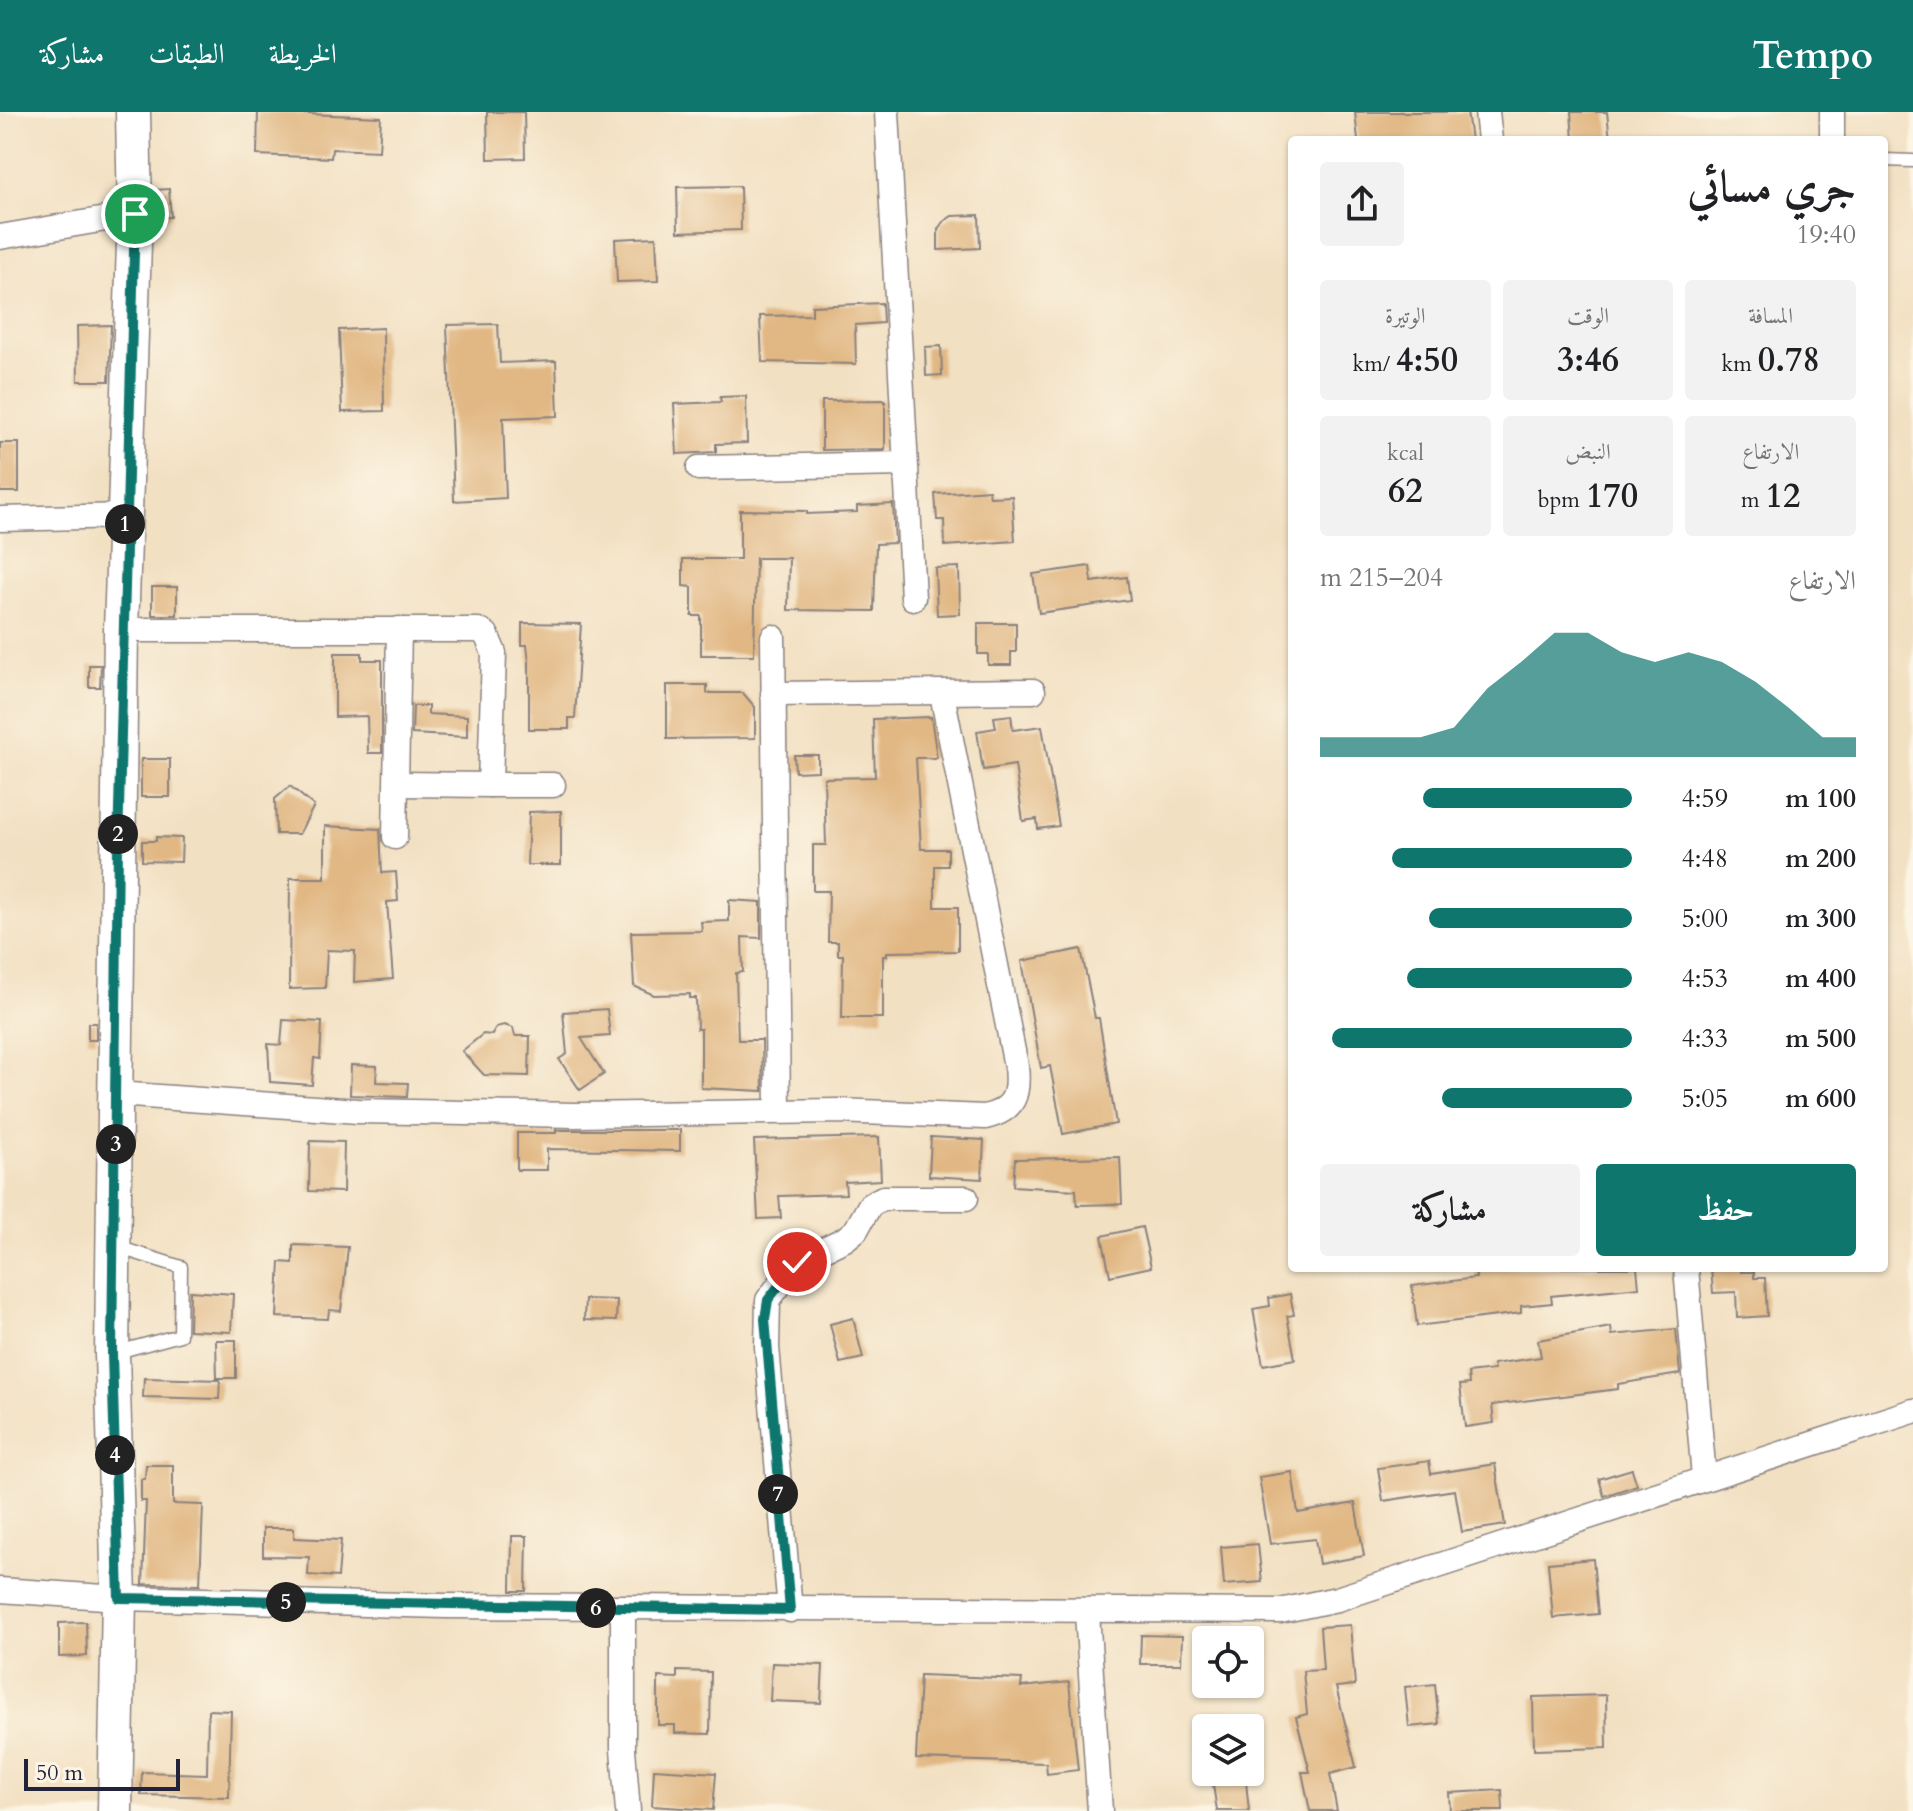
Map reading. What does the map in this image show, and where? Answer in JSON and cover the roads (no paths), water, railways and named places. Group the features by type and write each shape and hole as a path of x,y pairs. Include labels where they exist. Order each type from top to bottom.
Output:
{"main road":[{"path":"115,1811 119,1598 112,1354 121,630 135,214 133,112"}],"street":[{"path":"887,112 913,598"},
{"path":"1487,112 1490,136"},
{"path":"1832,112 1832,136"},
{"path":"0,237 135,214"},
{"path":"699,468 905,464"},
{"path":"0,519 125,516"},
{"path":"395,837 399,629"},
{"path":"121,630 478,630 492,643 490,785"},
{"path":"773,637 778,1111"},
{"path":"773,694 1033,691"},
{"path":"117,1094 358,1111 575,1115 778,1111 985,1117 1001,1113 1012,1105 1017,1095 1016,1066 942,694"},
{"path":"398,784 553,785"},
{"path":"790,1610 768,1362 768,1300 797,1262 845,1239 856,1230 870,1205 883,1198 966,1198"},
{"path":"1686,1272 1704,1478"},
{"path":"0,1590 119,1598 623,1608 1087,1613 1280,1611 1305,1608 1913,1411"},
{"path":"623,1608 623,1749 628,1811"},
{"path":"1087,1613 1100,1811"}],"lane":[{"path":"1888,160 1913,161"},
{"path":"112,1354 180,1335 181,1267 114,1246"}]}
